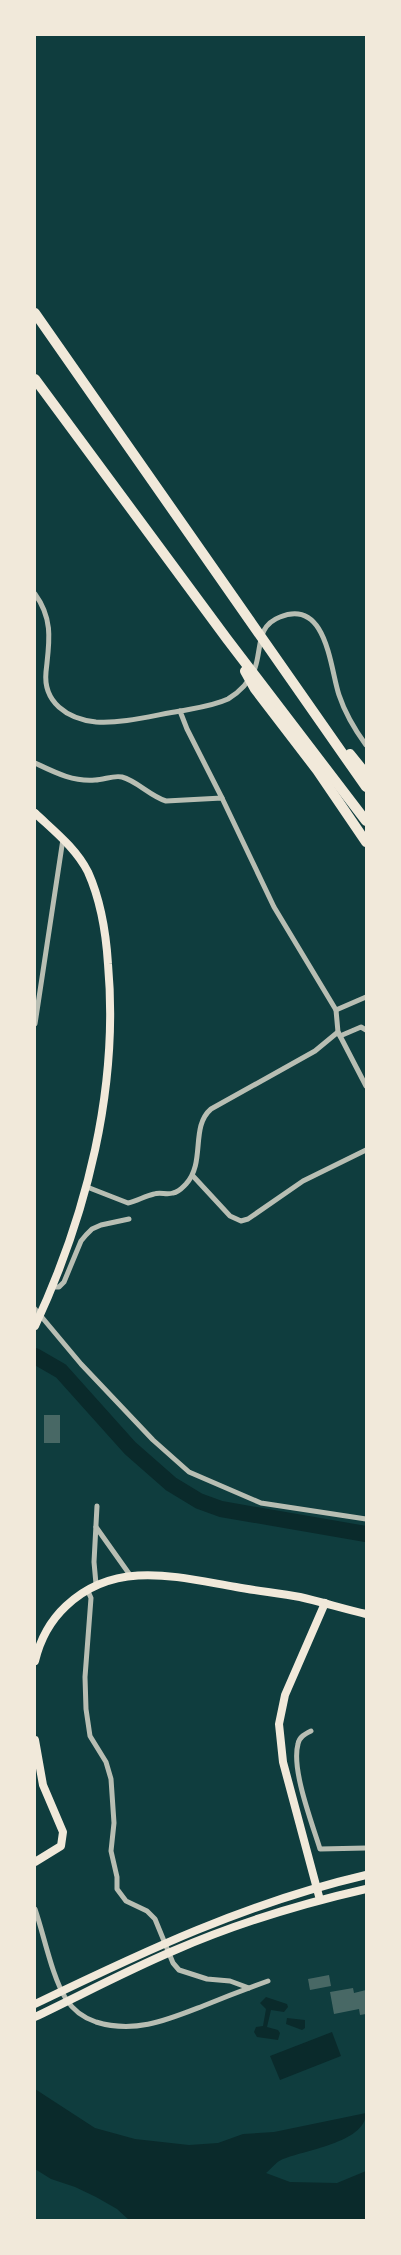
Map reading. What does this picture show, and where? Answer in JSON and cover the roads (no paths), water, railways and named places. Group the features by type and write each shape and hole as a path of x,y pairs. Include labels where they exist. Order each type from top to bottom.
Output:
{"highway":[{"path":"35,313 366,787"},
{"path":"35,379 227,639 366,821"},
{"path":"227,639 255,689 317,770 366,842"},
{"path":"290,679 366,774"}],"main road":[{"path":"35,813 63,839 87,870 95,890 107,947 110,986 105,1092 86,1187 70,1241 52,1287 37,1317"},
{"path":"35,1661 43,1637 55,1618 69,1603 96,1584 112,1578 130,1575 207,1582 325,1603 366,1614"},
{"path":"320,1900 281,1748 280,1715 289,1684 325,1603"},
{"path":"35,1740 43,1785 63,1836 61,1846 55,1852 35,1859"},
{"path":"35,2004 153,1947 248,1909 316,1887 366,1875"},
{"path":"35,2017 168,1953 252,1921 320,1900 366,1889"}],"street":[{"path":"35,594 47,620 49,636 45,688 50,698 59,708 80,718 96,722 180,711 216,704 240,690 247,683 255,668 262,632 271,622 289,615 306,617 314,622 323,634 336,687 346,713 366,745"},
{"path":"180,711 274,907 336,1010 339,1034 366,1086"},
{"path":"35,764 70,779 95,780 117,776 166,801 222,798"},
{"path":"35,1024 63,839"},
{"path":"336,1010 366,997"},
{"path":"86,1187 128,1203 155,1193 173,1194 180,1190 193,1176 200,1147 201,1122 204,1115 211,1109 315,1051 339,1034 361,1027 366,1030"},
{"path":"193,1176 230,1216 241,1221 248,1219 302,1181 366,1150"},
{"path":"52,1287 59,1287 64,1282 81,1242 92,1229 129,1220"},
{"path":"37,1317 153,1440 189,1472 261,1502 366,1519"},
{"path":"96,1584 94,1570 97,1506"},
{"path":"95,1526 130,1575"},
{"path":"88,1589 92,1598 85,1677 86,1709 90,1736 106,1762 111,1778 114,1818 111,1851 117,1877 117,1889 126,1901 147,1911 155,1919 173,1963 179,1970 207,1979 230,1981 249,1988"},
{"path":"311,1731 302,1735 298,1743 296,1761 320,1849 366,1848"},
{"path":"293,1797 304,1796"},
{"path":"35,1909 57,1979 66,1999 76,2011 88,2019 129,2028 156,2024 268,1981"},
{"path":"55,1999 66,1999"}],"water":[{"path":"266,1997 287,2004 288,2007 284,2012 271,2010 267,2027 278,2030 280,2033 278,2040 257,2037 254,2032 256,2027 263,2026 266,2009 260,2003"},
{"path":"287,2018 305,2020 305,2028 302,2030 286,2024"},
{"path":"332,2032 341,2056 280,2080 270,2056"},
{"path":"35,2089 95,2128 135,2139 189,2145 218,2143 243,2134 274,2132 366,2113 363,2123 356,2132 332,2144 281,2160 266,2173 290,2182 337,2183 366,2171 366,2220 129,2220 117,2209 96,2197 51,2179 35,2169"}],"waterway":[{"path":"35,1356 61,1371 130,1448 171,1484 199,1501 221,1509 366,1534"}]}
